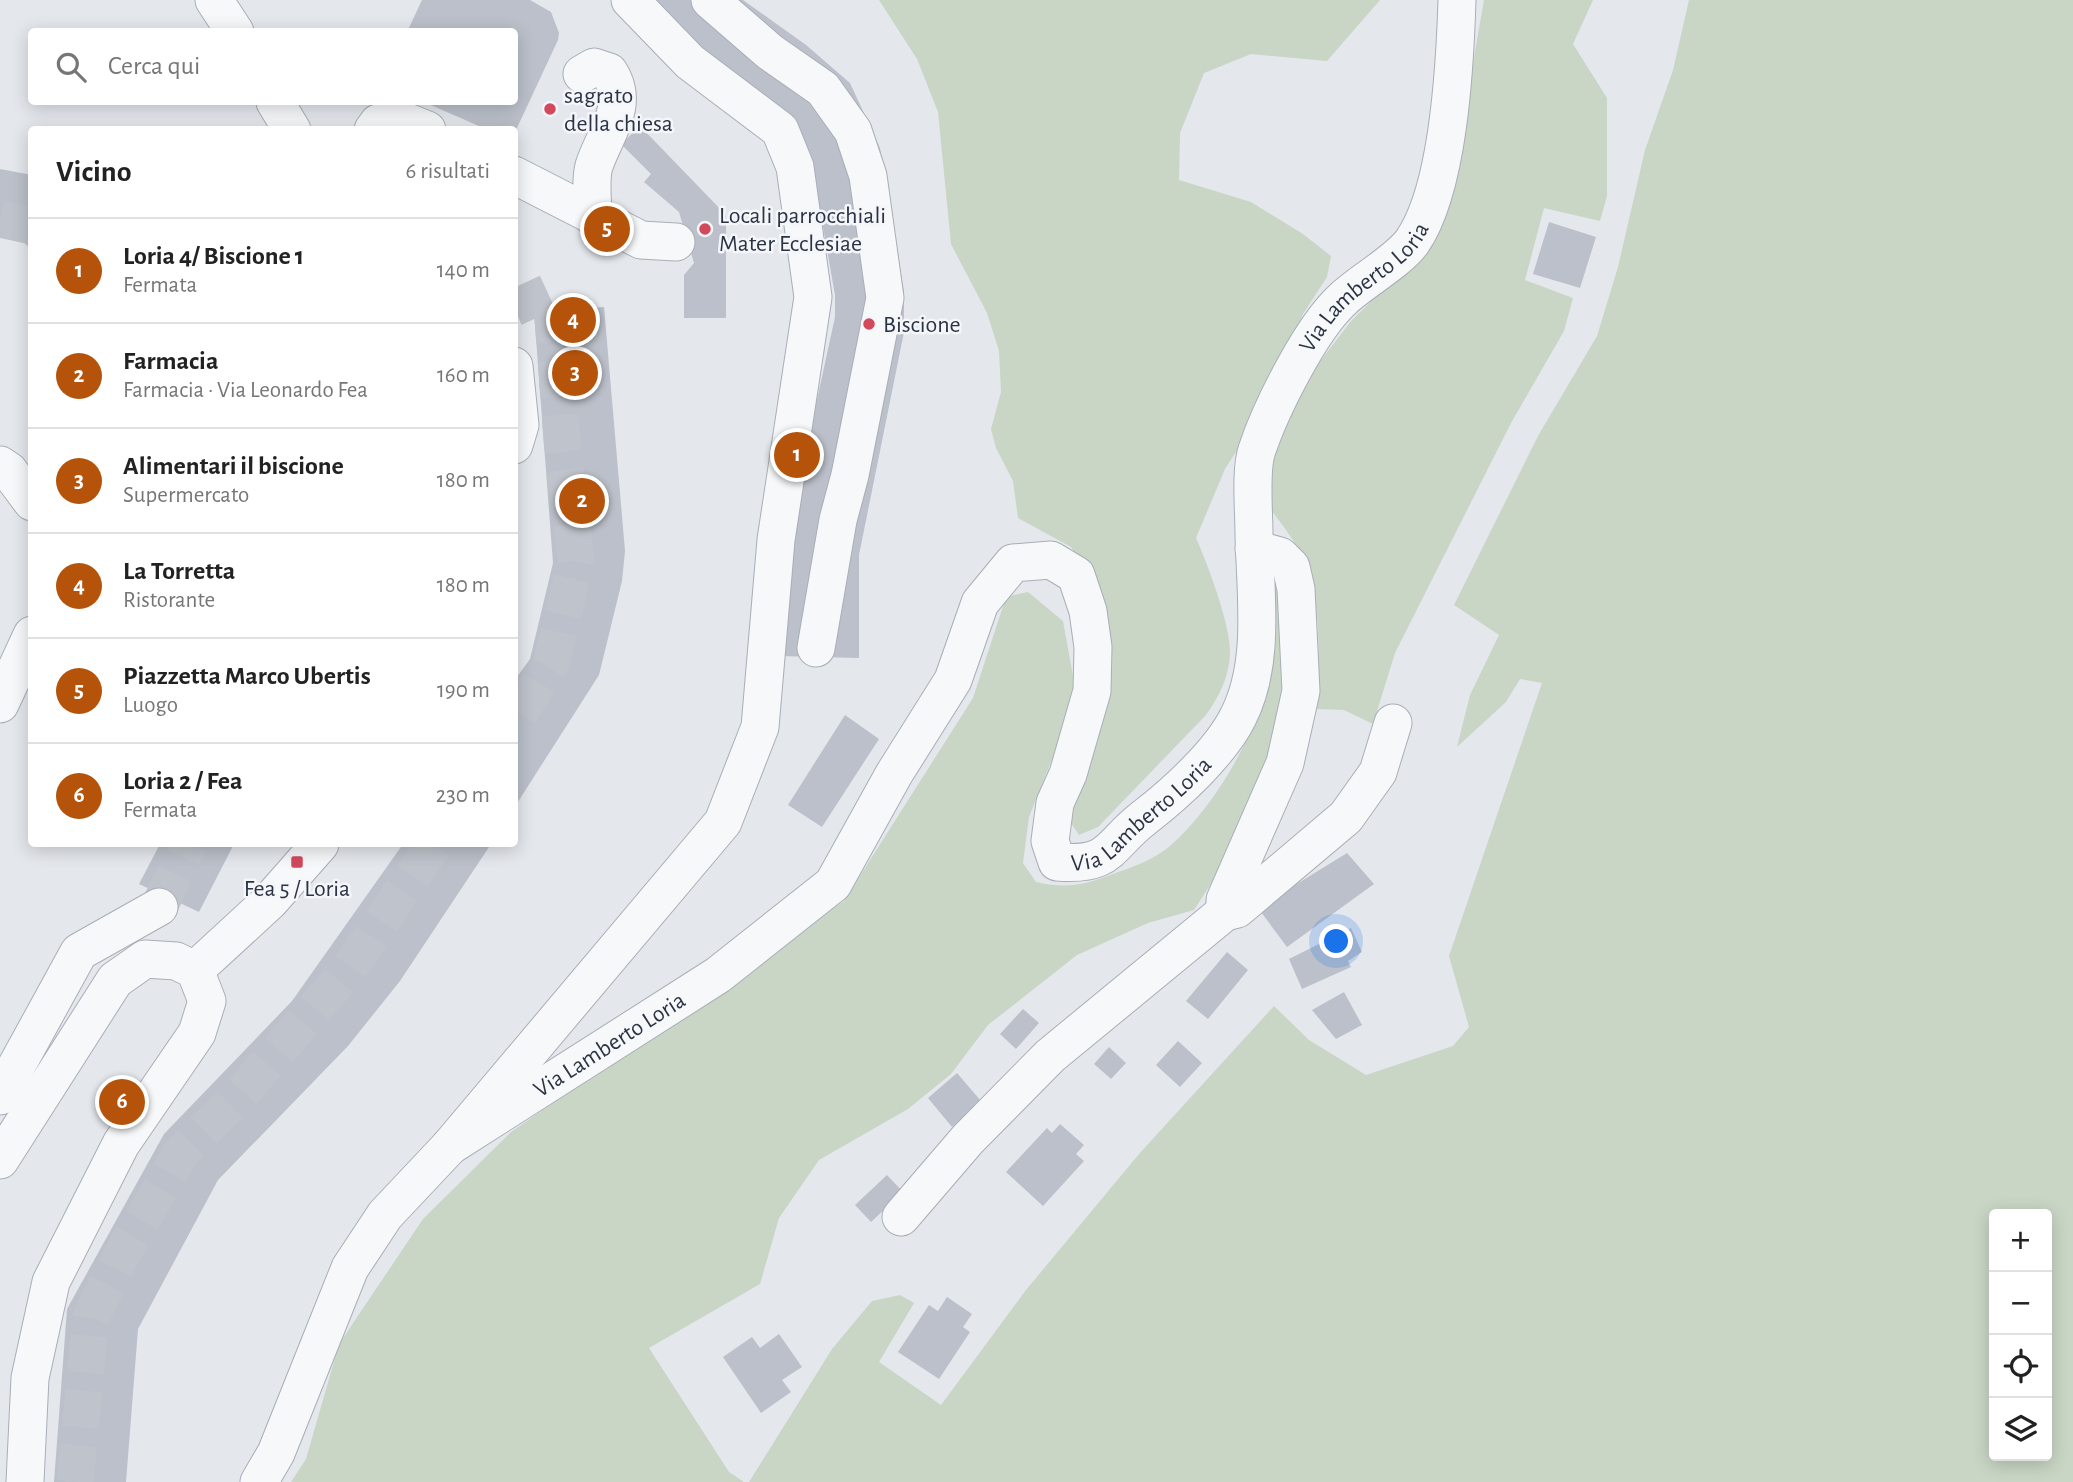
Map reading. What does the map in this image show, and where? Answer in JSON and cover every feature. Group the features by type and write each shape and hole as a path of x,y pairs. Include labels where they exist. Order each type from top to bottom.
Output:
{"street":[{"path":"215,0 232,28"},
{"name":"Via Lamberto Loria","path":"260,1482 276,1453 350,1268 385,1215 450,1146 526,1052 723,822 760,727 776,540 813,297 794,167 780,130 690,62 630,0"},
{"path":"710,0 769,52 823,89 853,131 868,176 885,298 850,475 838,520 816,648"},
{"name":"Via Lamberto Loria","path":"450,1146 718,975 833,884 894,774 953,680 980,603 1013,563 1051,560 1076,575 1088,611 1093,647 1092,691 1068,774 1055,803 1050,841 1057,862 1085,864 1104,857 1135,824 1180,790 1238,717 1252,673 1256,613 1256,452 1301,356 1340,300 1411,244 1433,205 1456,57 1457,0"},
{"path":"582,74 594,67 609,72 618,92 610,135 593,168 593,217"},
{"path":"277,105 290,126"},
{"path":"376,126 395,117 417,126"},
{"path":"518,178 641,240 676,242"},
{"path":"518,405 518,432"},
{"path":"0,465 9,471 28,497"},
{"path":"1225,912 1225,900 1285,763 1301,691 1297,589 1291,567 1280,556 1254,549"},
{"path":"0,704 28,644"},
{"path":"901,1217 968,1139 1050,1056 1225,912 1237,909 1346,817 1378,772 1393,723"},
{"path":"195,970 269,902 317,847"},
{"path":"0,1096 79,952 159,907"},
{"path":"0,1160 116,980 145,960 176,961 195,970 207,1001 197,1033 121,1144 51,1282 30,1378 25,1482"}],"green space":[{"path":"879,0 1380,0 1327,61 1251,54 1204,73 1180,133 1179,180 1251,202 1303,234 1331,256 1327,277 1303,314 1272,396 1225,469 1196,538 1227,628 1230,654 1223,686 1206,715 1098,827 1079,835 1069,820 1109,674 1108,614 1102,596 1071,547 1018,518 1013,481 996,448 991,429 1001,392 999,351 987,313 951,244 938,112 917,59"},
{"path":"1484,0 1593,0 1573,44 1607,98 1607,196 1600,221 1544,208 1525,280 1573,298 1564,331 1511,423 1395,653 1373,724 1344,710 1316,709 1318,628 1313,589 1295,544 1265,502 1278,441 1315,368 1351,321 1397,276 1461,131"},
{"path":"1689,0 2073,0 2073,1482 749,1482 832,1349 872,1301 900,1295 914,1303 879,1362 941,1405 1026,1290 1139,1154 1274,1006 1309,1040 1366,1075 1453,1046 1469,1027 1449,956 1542,683 1520,679 1506,702 1457,747 1470,695 1499,635 1454,605 1538,436 1597,336 1618,267 1645,150 1673,70"},
{"path":"1273,574 1283,577 1293,668 1274,758 1241,837 1194,910 1148,923 1077,955 988,1025 951,1074 908,1109 819,1160 779,1218 760,1284 649,1348 729,1472 744,1482 291,1482 306,1459 339,1344 423,1219 511,1132 844,901 973,698 1006,597 1028,592 1063,621 1075,687 1072,709 1029,817 1023,863 1036,882 1075,885 1128,869 1163,851 1188,829 1220,787 1235,763 1258,713 1273,664 1276,630"}],"building":[{"path":"422,0 530,0 551,12 559,33 518,126 479,126 431,105 518,105 518,28 409,28"},
{"name":"Biscione","path":"635,0 743,0 806,45 850,83 880,148 904,291 904,332 859,555 859,658 778,656 785,547 835,317 835,295 812,164"},
{"name":"Locali parrocchiali Mater Ecclesiae","path":"640,126 726,215 726,318 684,318 684,275 694,263 679,212 644,182 651,174 621,144"},
{"path":"0,169 28,174 28,246 16,235 0,232"},
{"path":"1549,222 1596,237 1580,288 1533,274"},
{"path":"604,307 625,551 622,581 599,675 518,802 518,676 530,659 553,563 534,312"},
{"path":"845,715 879,739 822,827 788,805"},
{"path":"158,847 232,847 199,912 139,884"},
{"path":"401,847 489,847 400,981 348,1046 218,1180 138,1329 126,1482 54,1482 67,1309 164,1134 292,1001"},
{"path":"1347,853 1374,884 1287,947 1258,908"},
{"path":"1351,928 1362,952 1348,961 1351,967 1302,989 1289,959"},
{"path":"1227,952 1248,970 1208,1019 1186,1001"},
{"path":"1344,992 1362,1025 1336,1039 1312,1010"},
{"path":"1023,1009 1039,1023 1016,1049 1000,1034"},
{"path":"1178,1041 1202,1063 1180,1087 1156,1065"},
{"path":"1109,1047 1126,1063 1111,1079 1094,1064"},
{"path":"957,1073 981,1101 952,1127 928,1098"},
{"path":"1060,1124 1084,1145 1076,1154 1084,1161 1043,1206 1006,1172 1047,1128 1052,1133"},
{"path":"887,1175 903,1192 871,1222 855,1205"},
{"path":"947,1297 972,1314 963,1327 970,1332 939,1379 898,1352 929,1305 938,1311"},
{"path":"779,1334 802,1367 782,1380 791,1392 761,1413 723,1357 752,1337 760,1348"}],"tunnel":[{"path":"0,219 28,225"},
{"path":"518,306 551,291 562,440 576,561 551,664 518,715"},
{"path":"159,907 188,847"},
{"path":"75,1482 91,1317 122,1254 181,1153 238,1097 349,969 432,847"}],"place":[{"name":"sagrato della chiesa","path":"550,109"},
{"name":"Piazzetta Marco Ubertis","path":"607,229"},
{"name":"Locali parrocchiali Mater Ecclesiae","path":"705,229"},
{"name":"La Torretta","path":"573,320"},
{"name":"Biscione","path":"869,324"},
{"name":"Alimentari il biscione","path":"575,373"},
{"name":"Loria 4/ Biscione 1","path":"797,455"},
{"name":"Farmacia","path":"582,501"},
{"name":"Fea 5 / Loria","path":"297,862"},
{"name":"Loria 2 / Fea","path":"122,1102"}]}
